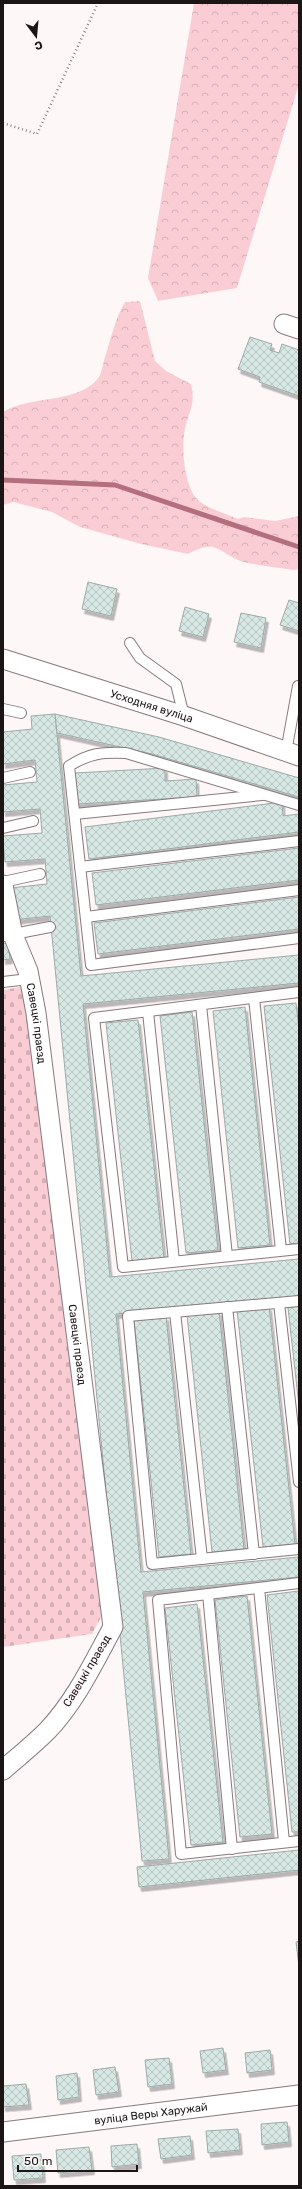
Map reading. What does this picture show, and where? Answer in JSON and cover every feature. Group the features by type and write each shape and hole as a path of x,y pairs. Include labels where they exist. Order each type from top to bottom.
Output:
{"street":[{"name":"Усходняя вуліца","path":"3,660 184,716 292,754"},
{"name":"Савецкі праезд","path":"3,884 8,936 29,979 36,1013 113,1627 83,1681 65,1708 48,1730 3,1770"},
{"name":"вуліца Веры Харужай","path":"3,2132 299,2095"}],"lane":[{"path":"130,643 140,658 176,684 184,716"},
{"path":"292,754 298,686"},
{"path":"3,709 20,713"},
{"path":"299,805 126,753 103,752 82,757 69,766 91,965 299,938"},
{"path":"3,778 30,772"},
{"path":"75,814 266,795"},
{"path":"3,828 33,821"},
{"path":"80,866 299,841"},
{"path":"3,884 40,874"},
{"path":"86,917 299,890"},
{"path":"8,936 50,927"},
{"path":"3,982 29,979"},
{"path":"299,992 94,1018 123,1267 299,1249"},
{"path":"254,998 281,1250"},
{"path":"201,1005 227,1256"},
{"path":"148,1012 174,1262"},
{"path":"299,1301 128,1316 152,1564 299,1549"},
{"path":"279,1303 299,1482"},
{"path":"227,1307 254,1554"},
{"path":"175,1312 202,1559"},
{"path":"299,1583 158,1600 181,1854 299,1841"},
{"path":"259,1588 284,1842"},
{"path":"208,1594 232,1848"}],"path":[{"path":"3,122 37,134 98,3"}],"green space":[{"path":"194,3 299,3 299,84 237,288 158,301 148,278"},
{"path":"140,301 155,361 166,371 191,384 193,398 185,429 183,446 187,477 194,495 199,501 208,506 238,519 244,517 275,521 299,516 299,569 293,570 244,562 212,547 198,549 188,554 141,544 80,527 52,512 13,502 3,505 3,412 27,403 67,395 91,386 100,375 118,315 125,302"},
{"path":"25,986 104,1612 92,1634 3,1647 3,990"}],"building":[{"path":"250,337 272,344 270,350 279,353 282,344 299,350 299,396 259,382 260,377 238,369"},
{"path":"88,582 117,589 111,616 82,609"},
{"path":"289,600 299,603 299,631 280,625"},
{"path":"185,607 209,614 203,637 179,631"},
{"path":"241,613 266,618 261,648 234,642"},
{"path":"55,714 81,976 299,955 299,983 83,1004 110,1277 299,1259 299,1296 116,1314 141,1572 299,1557 299,1577 143,1592 169,1859 142,1861 50,916 13,920 10,888 47,884 45,859 5,862 3,836 42,833 40,809 3,812 3,785 37,782 35,760 3,764 3,732 32,729 31,716"},
{"path":"55,714 159,737 299,778 299,797 152,754 57,733"},
{"path":"165,768 165,781 196,779 197,797 77,804 75,773"},
{"path":"282,802 283,816 299,814 299,832 89,859 85,827"},
{"path":"299,848 299,880 96,905 92,873"},
{"path":"299,897 299,929 98,954 94,923"},
{"path":"8,943 10,959 3,960 3,944"},
{"path":"296,1003 299,1029 299,1243 290,1244 264,1006"},
{"path":"245,1007 270,1245 238,1248 213,1011"},
{"path":"192,1012 218,1250 186,1253 160,1016"},
{"path":"138,1020 164,1258 132,1261 106,1023"},
{"path":"269,1306 295,1544 263,1547 237,1310"},
{"path":"299,1306 299,1406 288,1308"},
{"path":"219,1311 244,1549 212,1552 187,1315"},
{"path":"166,1316 191,1554 159,1557 134,1320"},
{"path":"299,1591 299,1832 292,1832 267,1595"},
{"path":"247,1596 272,1834 240,1837 215,1600"},
{"path":"197,1604 223,1842 191,1845 165,1608"},
{"path":"299,1850 299,1870 139,1887 137,1867"},
{"path":"299,1941 299,1967 296,1942"},
{"path":"223,2048 226,2070 203,2073 200,2051"},
{"path":"270,2050 272,2070 247,2073 245,2053"},
{"path":"169,2058 172,2084 148,2087 145,2060"},
{"path":"115,2067 119,2092 96,2095 93,2070"},
{"path":"77,2073 79,2097 58,2100 56,2076"},
{"path":"26,2084 29,2105 3,2107 3,2086"},
{"path":"287,2122 289,2142 262,2145 261,2124"},
{"path":"238,2129 240,2150 208,2153 206,2131"},
{"path":"190,2136 192,2155 161,2159 158,2139"},
{"path":"137,2144 139,2164 112,2167 111,2146"},
{"path":"89,2147 92,2170 58,2173 56,2150"},
{"path":"41,2154 43,2178 14,2180 12,2156"}],"waterway":[{"path":"3,480 115,485 299,547"}]}
